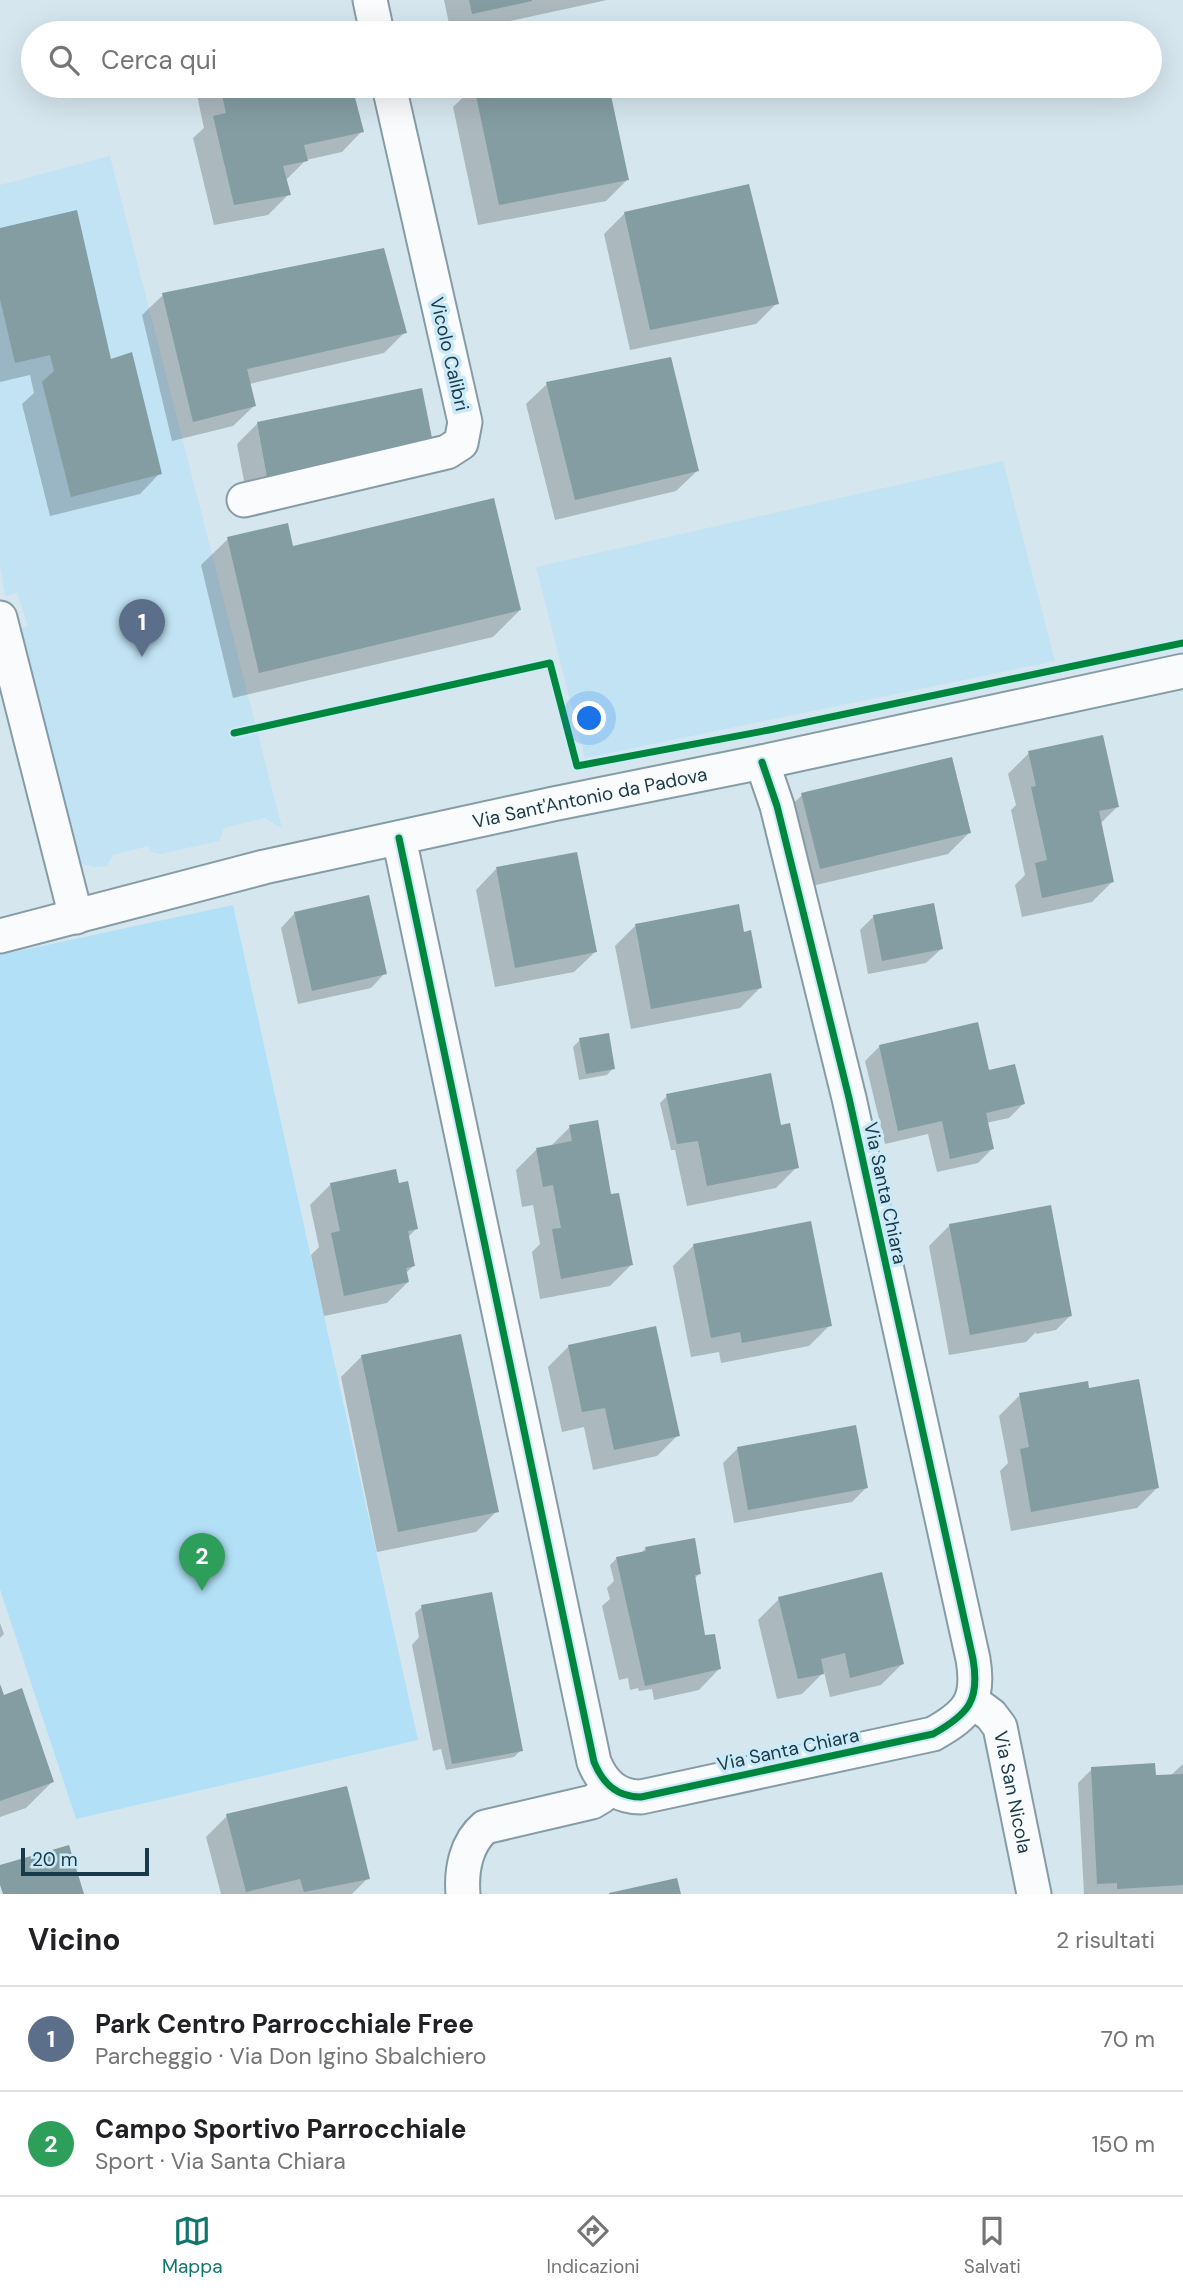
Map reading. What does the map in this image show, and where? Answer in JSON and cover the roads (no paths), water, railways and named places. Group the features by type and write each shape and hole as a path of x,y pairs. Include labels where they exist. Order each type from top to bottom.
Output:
{"street":[{"path":"370,0 374,21"},
{"name":"Vicolo Calibri","path":"244,500 447,452 461,443 465,422 392,98"},
{"path":"0,618 76,917"},
{"name":"Via Sant'Antonio da Padova","path":"0,936 264,867 1183,671"},
{"name":"Via Santa Chiara","path":"609,1787 624,1794 641,1797 933,1734 953,1723 972,1701 975,1687 973,1659 852,1111 777,806 762,762"},
{"path":"398,838 594,1762 600,1777 609,1787 602,1796 592,1802 485,1827 477,1833 467,1852 462,1877 463,1894"},
{"name":"Via San Nicola","path":"972,1701 991,1715 1000,1727 1034,1894"}],"place":[{"name":"Park Centro Parrocchiale Free","path":"142,657"},
{"name":"Campo Sportivo Parrocchiale","path":"202,1591"}]}
